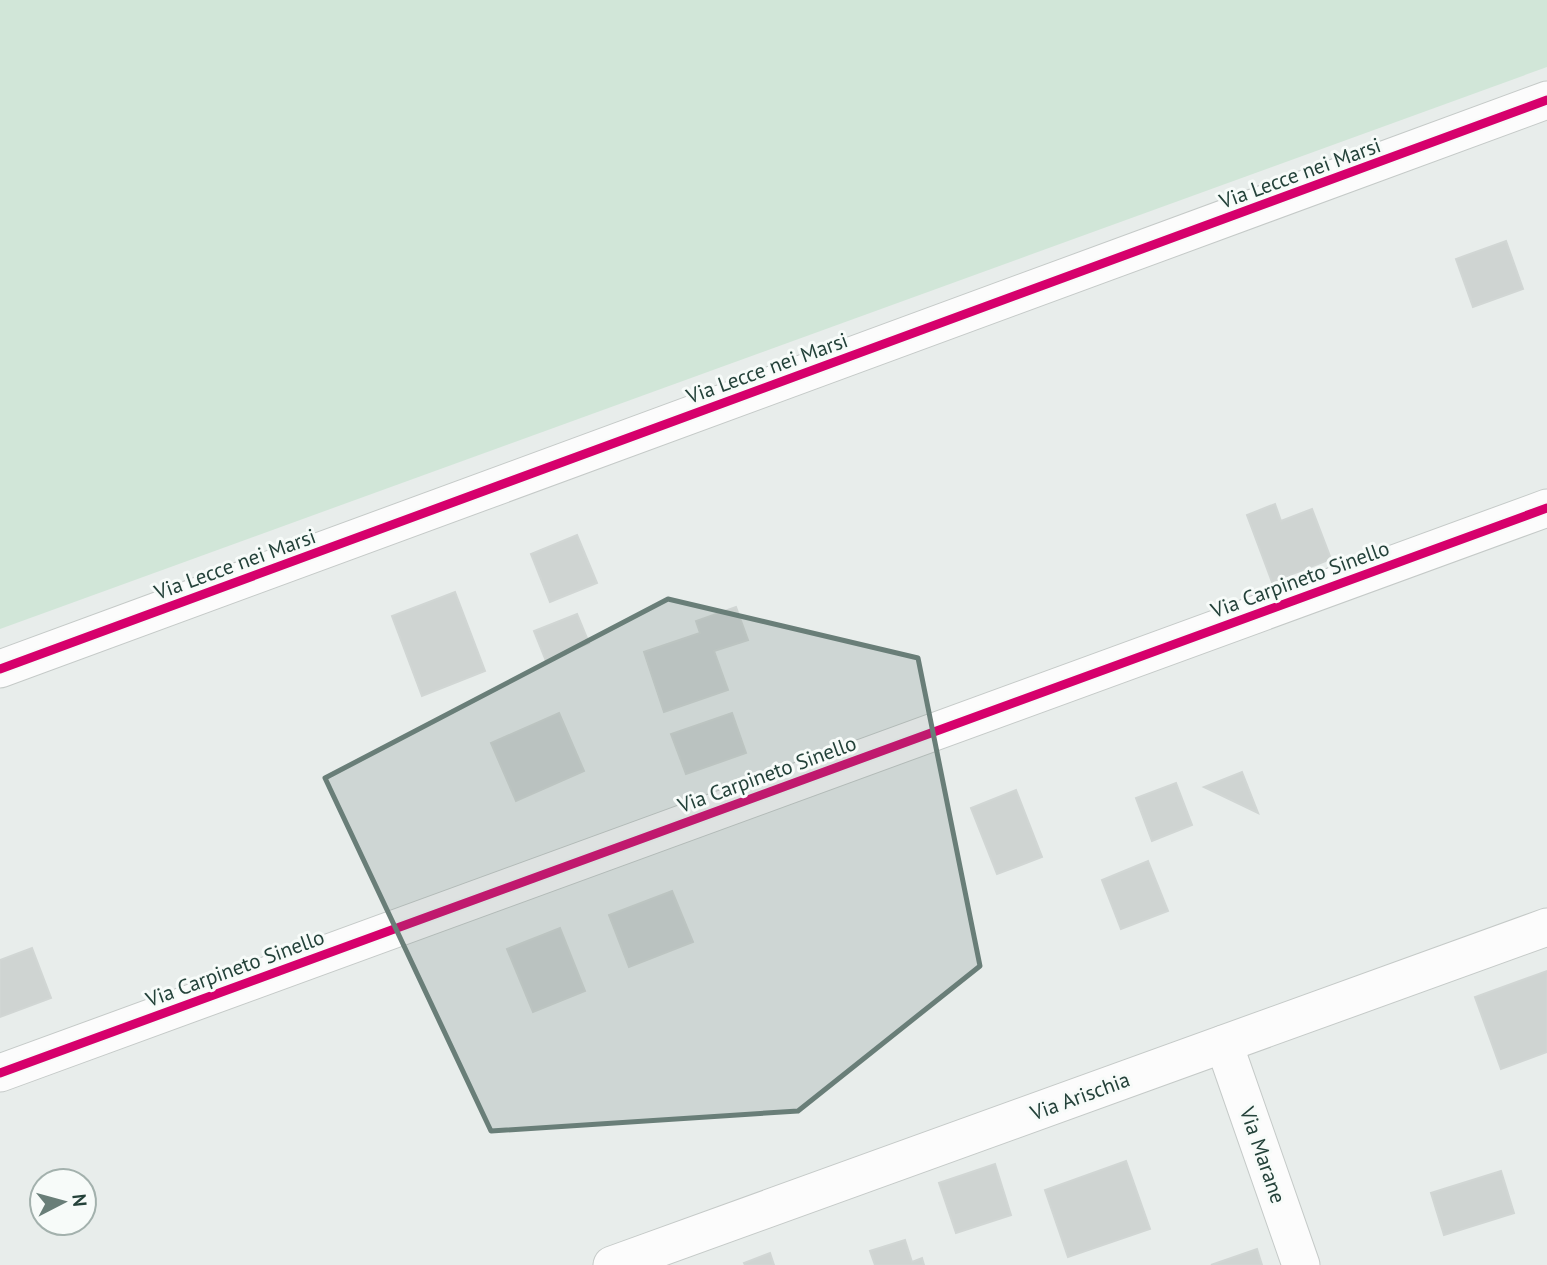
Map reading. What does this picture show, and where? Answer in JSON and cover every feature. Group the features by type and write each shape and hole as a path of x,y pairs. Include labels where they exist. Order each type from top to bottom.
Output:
{"street":[{"name":"Via Lecce nei Marsi","path":"0,669 1547,100"},
{"name":"Via Carpineto Sinello","path":"0,1073 1547,508"},
{"name":"Via Arischia","path":"612,1265 1547,927"},
{"name":"Via Marane","path":"1224,1044 1301,1265"}],"highlighted area":[{"path":"668,599 918,658 980,966 798,1111 491,1131 325,778"}],"green space":[{"path":"0,0 1547,0 1547,67 0,629"}],"building":[{"path":"1506,241 1523,289 1473,307 1456,259"},
{"path":"1275,504 1281,521 1312,509 1331,559 1272,582 1247,515"},
{"path":"577,535 597,583 550,602 531,554"},
{"path":"455,592 485,671 422,696 392,616"},
{"path":"736,607 748,640 714,651 728,690 664,712 644,652 700,633 696,621"},
{"path":"577,614 589,643 546,661 534,631"},
{"path":"559,713 584,771 516,801 491,743"},
{"path":"732,713 746,753 686,774 671,734"},
{"path":"1242,772 1258,813 1204,787"},
{"path":"1176,783 1192,825 1152,841 1136,798"},
{"path":"1016,790 1042,857 997,874 971,808"},
{"path":"1148,861 1168,911 1121,929 1102,880"},
{"path":"672,891 693,942 629,967 609,915"},
{"path":"560,928 585,991 533,1012 507,949"},
{"path":"32,948 51,998 0,1017 0,960"},
{"path":"1547,971 1547,1052 1501,1069 1475,997"},
{"path":"1126,1161 1150,1229 1068,1257 1045,1190"},
{"path":"995,1164 1011,1215 956,1233 939,1183"},
{"path":"1501,1171 1514,1213 1444,1235 1431,1193"},
{"path":"905,1240 912,1262 922,1258 924,1265 875,1265 870,1251"},
{"path":"1257,1249 1262,1265 1211,1265"},
{"path":"770,1253 774,1265 744,1263"}],"cycle path":[{"path":"0,669 1547,100"},
{"path":"0,1073 1547,508"}]}
